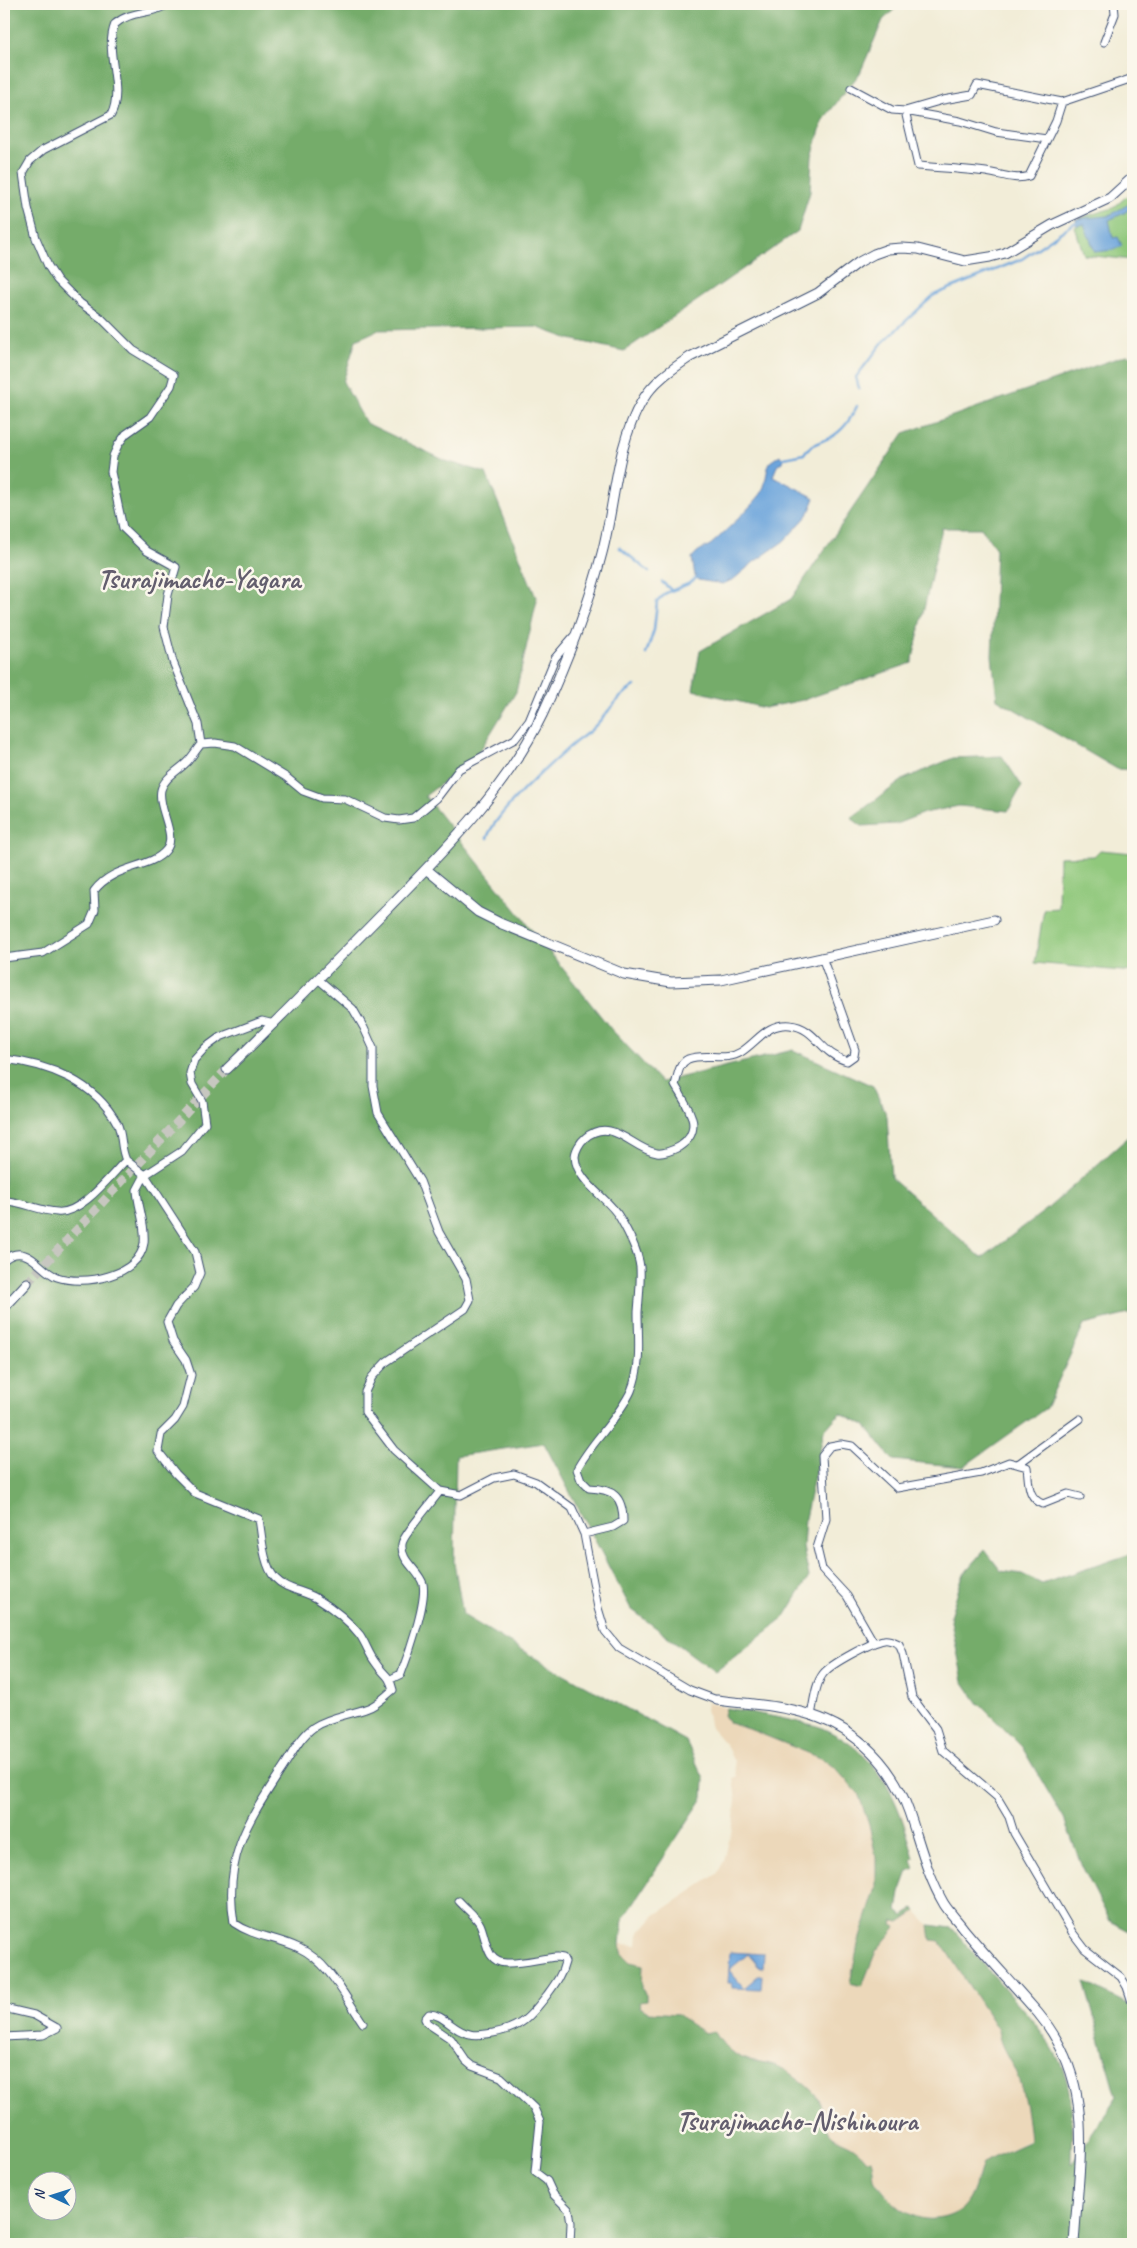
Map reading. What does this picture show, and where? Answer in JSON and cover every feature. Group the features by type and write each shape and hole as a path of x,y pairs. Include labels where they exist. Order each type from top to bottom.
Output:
{"street":[{"path":"4,958 43,953 89,924 95,910 94,891 100,882 114,874 161,856 168,848 170,840 160,797 161,788 167,780 188,762 201,744 198,724 173,662 164,627 168,595 176,566 146,551 123,528 111,472 113,456 118,444 126,434 150,417 171,386 174,375 133,350 101,318 80,303 57,280 48,266 36,238 23,184 23,173 30,161 43,150 110,116 113,110 116,78 112,58 116,24 131,14 162,8 168,4"},
{"path":"1104,42 1115,14 1114,4"},
{"path":"905,111 943,100 972,95 977,85 1062,102 1133,78"},
{"path":"851,88 892,110 960,121 996,132 1047,139"},
{"path":"905,111 918,166 988,172 1014,178 1024,178 1029,176 1056,121 1062,102"},
{"path":"227,1069 318,980 426,869 463,828 522,752 543,711 577,633 602,553 625,439 642,400 654,386 672,369 690,357 818,292 859,262 874,254 888,249 918,249 965,261 1005,253 1052,225 1110,198 1133,177"},
{"path":"201,744 215,743 235,746 286,777 303,791 322,798 345,799 384,818 399,820 413,818 437,798 459,769 515,740 529,721 555,658 577,633"},
{"path":"426,869 478,912 502,924 624,974 672,982 721,980 994,920"},
{"path":"584,1534 613,1527 623,1521 623,1509 614,1493 602,1488 589,1488 581,1480 577,1469 592,1444 630,1391 639,1365 640,1266 627,1230 617,1213 578,1168 575,1157 579,1145 592,1133 611,1130 657,1153 673,1150 687,1142 694,1125 689,1106 675,1085 680,1066 689,1059 740,1053 772,1027 790,1025 804,1028 836,1058 847,1060 854,1056 855,1050 822,957"},
{"path":"318,980 353,1009 364,1028 372,1048 373,1086 378,1113 420,1182 439,1232 466,1279 470,1300 465,1309 386,1362 372,1376 365,1392 365,1412 394,1450 440,1491 460,1495 494,1478 514,1474 536,1482 572,1508 584,1534 598,1608 605,1631 619,1648 690,1690 717,1700 811,1715 858,1738 875,1755 890,1773 901,1792 926,1868 945,1905 1052,2031 1066,2055 1073,2072 1081,2114 1074,2244"},
{"path":"4,1260 12,1254 26,1255 54,1276 64,1279 103,1278 122,1271 137,1260 144,1244 137,1190 145,1175 182,1152 205,1122 202,1101 192,1084 190,1073 194,1060 205,1048 220,1037 262,1021 274,1024"},
{"path":"4,1059 46,1068 86,1086 103,1102 120,1132 121,1152 126,1160 145,1175 196,1252 200,1273 194,1287 176,1306 167,1322 173,1341 186,1360 190,1374 184,1407 175,1420 161,1434 158,1451 176,1474 195,1493 259,1519 267,1561 273,1577 285,1587 299,1590 316,1598 340,1616 359,1634 376,1664 390,1679 393,1690 370,1708 328,1719 313,1728 301,1739 256,1808 243,1832 235,1856 232,1908 234,1924 247,1932 300,1948 318,1962 336,1981 363,2023"},
{"path":"4,1201 58,1213 72,1210 83,1203 126,1160"},
{"path":"4,1308 27,1283"},
{"path":"1018,1464 1080,1419"},
{"path":"874,1643 847,1596 822,1569 817,1548 826,1519 822,1456 830,1446 842,1444 852,1446 897,1488 981,1473 1010,1462 1026,1466 1031,1495 1035,1501 1043,1504 1068,1494 1080,1497"},
{"path":"390,1679 401,1674 410,1654 423,1597 422,1584 402,1552 402,1542 440,1491"},
{"path":"811,1715 815,1694 823,1674 831,1667 874,1643 886,1639 899,1644 903,1654 912,1697 936,1729 943,1751 997,1798 1009,1817 1014,1833 1067,1924 1086,1949 1121,1977 1127,1986 1133,2005"},
{"path":"458,1901 480,1923 489,1954 495,1960 504,1963 520,1963 558,1957 563,1958 566,1962 562,1975 532,2014 522,2024 509,2030 470,2035 459,2031 434,2014 429,2014 425,2019 427,2023 451,2039 466,2061 472,2066 502,2078 534,2108 540,2122 535,2172 547,2181 553,2194 569,2210 571,2223 570,2244"},
{"path":"4,2008 34,2015 57,2028 43,2035 4,2037"}],"shaded area":[{"path":"707,1702 726,1708 819,1726 850,1743 883,1777 903,1818 914,1858 912,1860 915,1868 908,1871 900,1893 897,1911 903,1916 914,1909 929,1925 952,1928 1039,2028 1058,2057 1068,2084 1072,2105 1073,2143 1029,2140 982,2163 970,2199 964,2208 942,2218 921,2219 898,2208 874,2179 874,2170 867,2160 851,2145 839,2141 830,2133 817,2096 770,2065 747,2061 731,2053 714,2031 705,2033 678,2014 648,2012 640,2007 639,2002 646,2001 642,1989 643,1965 630,1962 623,1955 621,1944 637,1945 638,1934 654,1916 717,1874 724,1861 733,1825 736,1800 733,1778 737,1776 734,1761 726,1745 711,1728 706,1710"}],"green space":[{"path":"4,4 900,4 883,20 860,73 823,120 812,157 810,192 798,231 624,351 570,339 536,327 378,330 356,340 343,382 366,423 446,461 486,473 537,600 516,692 476,757 425,796 611,1029 661,1082 793,1050 873,1086 887,1116 891,1178 982,1258 1047,1209 1133,1133 1133,1313 1084,1325 1046,1408 963,1467 893,1460 865,1425 840,1413 824,1431 805,1518 803,1547 809,1577 784,1618 715,1672 631,1609 544,1443 456,1456 454,1562 463,1615 535,1658 686,1741 704,1779 703,1798 623,1919 620,1944 623,1955 630,1962 643,1965 642,1989 646,1995 646,2001 639,2002 640,2007 648,2012 678,2014 705,2033 714,2031 723,2044 742,2058 770,2064 791,2074 817,2097 830,2133 861,2153 867,2160 871,2160 875,2180 890,2199 912,2215 920,2218 939,2219 956,2213 966,2204 972,2194 982,2163 1030,2141 1022,2089 1000,2041 998,2030 940,1941 931,1940 929,1925 952,1928 1026,2012 1052,2047 1064,2072 1070,2096 1072,2126 1071,2165 1117,2097 1084,1982 1133,2007 1133,2244 4,2244"},
{"path":"1133,191 1133,260 1084,255 1075,227 1077,225 1076,219 1113,208"},
{"path":"1126,355 1133,356 1133,770 1117,769 997,699 992,656 996,549 981,528 942,528 912,663 803,700 764,708 693,690 700,651 791,599 904,433"},
{"path":"1002,756 1022,786 1008,811 959,806 924,813 896,824 862,826 851,818 904,779 953,758"},
{"path":"1100,850 1133,853 1133,972 1035,963 1044,909 1058,908 1059,857 1094,856"},
{"path":"985,1550 1001,1571 1022,1574 1042,1584 1133,1553 1133,1933 1110,1921 1082,1866 1064,1819 1022,1747 979,1704 963,1681 950,1616 963,1575"},
{"path":"726,1708 814,1725 841,1738 872,1765 884,1780 893,1798 908,1837 915,1868 908,1871 900,1893 897,1911 903,1916 914,1909 916,1911 900,1922 893,1921 892,1925 896,1927 876,1951 862,1986 850,1983 858,1944 876,1888 876,1857 869,1824 858,1793 836,1769 823,1759 749,1729 729,1723 724,1715"}],"water":[{"path":"1133,202 1133,206 1124,213 1109,220 1113,238 1118,237 1122,246 1113,250 1095,252 1084,224 1077,226 1076,219 1108,216"},
{"path":"780,455 783,461 777,466 773,476 815,498 808,515 784,541 734,579 723,584 698,580 695,576 692,558 698,551 710,545 720,536 759,496 763,489 770,462"},
{"path":"730,1952 764,1954 763,1968 759,1967 748,1954 729,1970 744,1988 758,1976 762,1976 761,1989 732,1988 732,1983 728,1983"}],"waterway":[{"path":"859,388 856,377 883,342 934,295 1022,259 1074,223 1079,223"},
{"path":"779,459 804,454 812,446 836,434 847,424 857,406"},
{"path":"619,547 649,572"},
{"path":"646,654 654,630 657,602 666,593 688,584 699,576"},
{"path":"662,582 671,590"},
{"path":"487,838 492,827 513,801 574,743 590,731 617,700 635,686"}],"tunnel":[{"path":"27,1283 227,1069"}],"district":[{"name":"Tsurajimacho-Yagara","path":"199,578"},
{"name":"Tsurajimacho-Nishinoura","path":"797,2120"}]}
